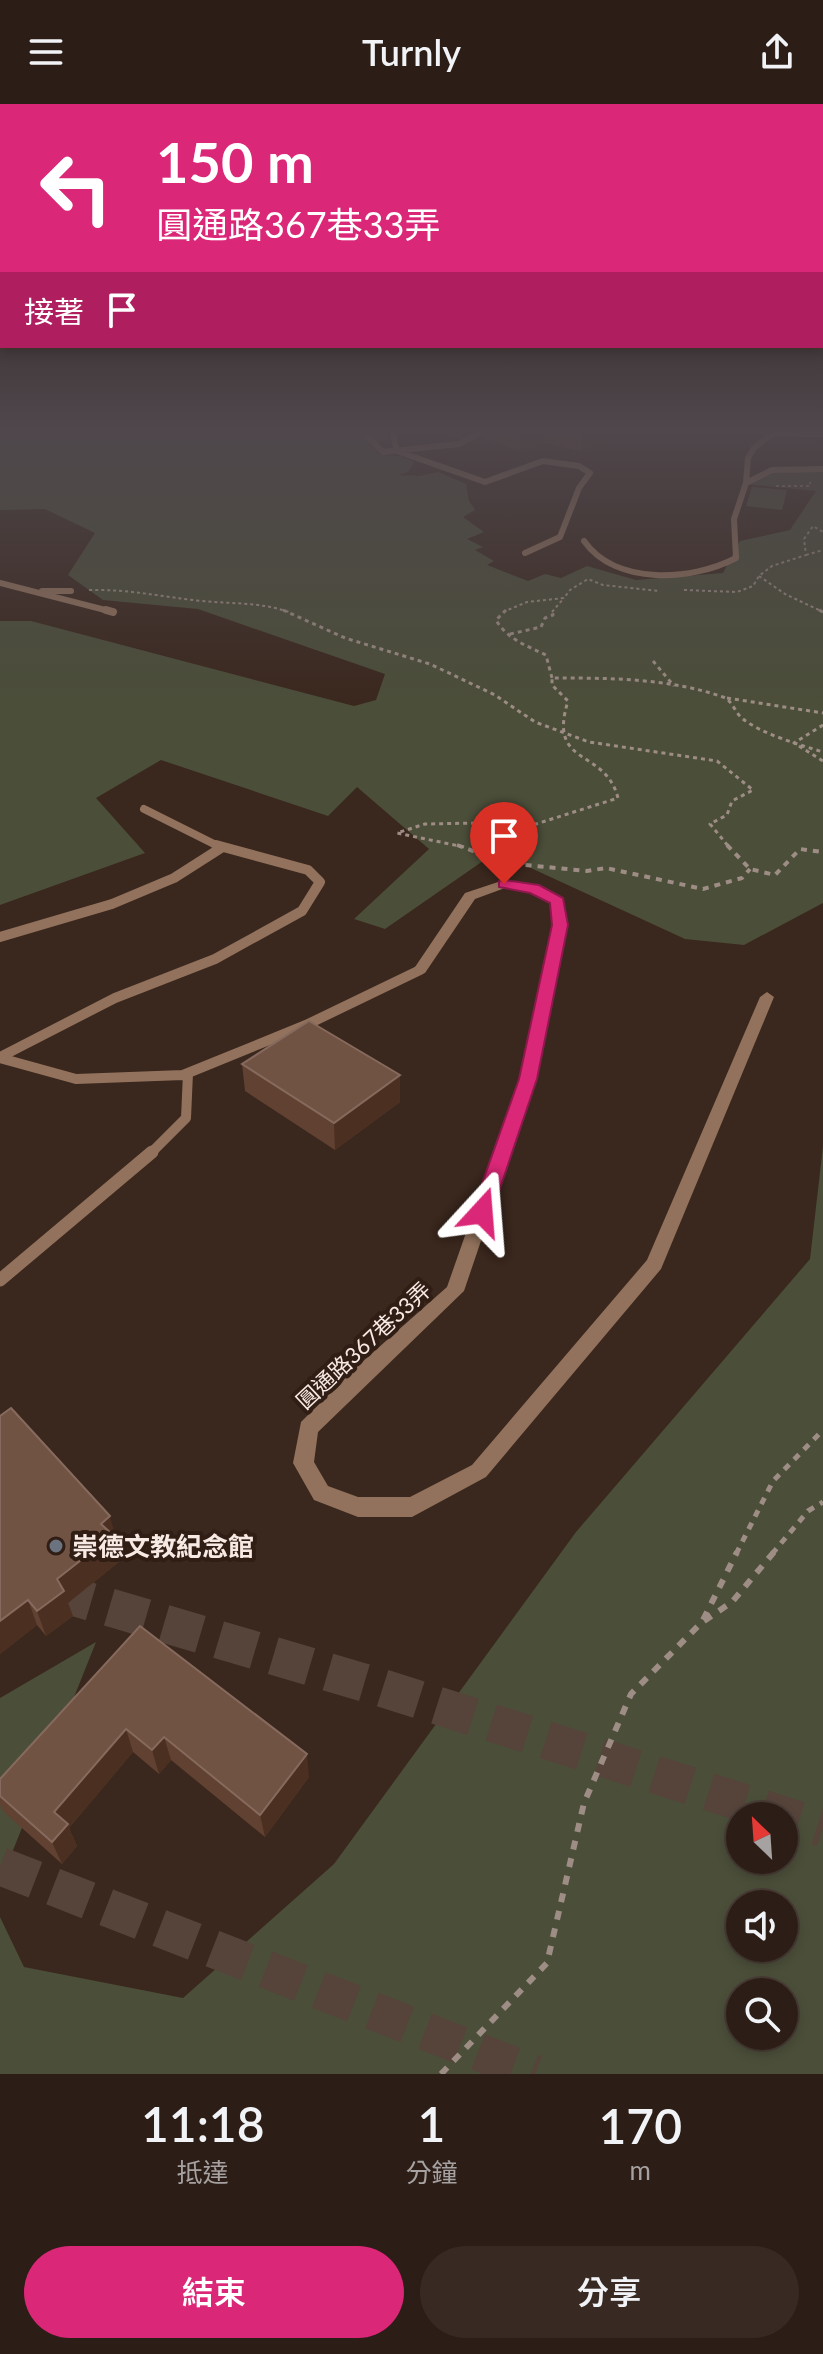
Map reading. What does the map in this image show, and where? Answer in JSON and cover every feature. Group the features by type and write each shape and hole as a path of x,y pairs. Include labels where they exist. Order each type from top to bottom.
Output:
{"street":[{"name":"圓通路367巷33弄","path":"420,970 470,896 504,884 534,889 557,901 560,925 528,1079 455,1291 359,1377 308,1428 303,1463 321,1493 358,1507 412,1507 479,1471 655,1264 767,997"}],"lane":[{"path":"525,553 560,537 565,523"},
{"path":"584,541 598,559 657,575 723,567 736,558 734,523"},
{"path":"0,583 25,592 113,612"},
{"path":"25,592 71,591"},
{"name":"圓通路367巷33弄","path":"0,1058 115,998 215,959 302,911 320,882 308,870 221,848 144,809"},
{"path":"0,937 112,904 174,878 221,848"},
{"name":"圓通路367巷33弄","path":"0,1058 76,1079 188,1073 306,1025 420,970"},
{"path":"0,1280 135,1167 186,1118 188,1073"}],"path":[{"path":"806,555 804,539 807,532 813,526 823,532"},
{"path":"681,590 737,592 753,586 759,576 772,566 823,550"},
{"path":"759,576 785,594 823,612"},
{"path":"508,635 541,627 545,618 553,615 552,610 563,603 570,590 588,579 603,585 659,591"},
{"path":"71,591 129,589 201,601 273,607 345,638 430,664 495,695 535,722 589,742 717,761 753,790 732,801 727,815 710,824 750,869 775,875 800,849 823,852"},
{"path":"564,598 513,605 496,620 508,635 546,655 552,685 568,701 561,723 568,748 599,767 617,788 618,798 563,819 531,825 500,818 476,824 452,821 411,825 397,833 460,846 505,863 587,871 606,868 703,889 742,878 750,869"},
{"path":"653,661 674,686"},
{"path":"552,678 612,678 674,686 823,713"},
{"path":"727,698 743,719 794,743 823,761"},
{"path":"794,743 823,725"},
{"path":"794,743 823,752"},
{"path":"702,1622 773,1481 823,1430"},
{"path":"441,2074 547,1963 584,1803 631,1694 702,1622 732,1602 808,1511 823,1502"}],"green space":[{"path":"74,523 471,523 484,532 467,539 483,547 475,550 494,561 487,565 528,581 545,574 561,578 587,566 636,580 723,573 740,541 790,530 795,523 823,523 823,903 744,945 685,939 496,852 385,929 354,919 429,849 357,787 328,816 161,760 96,798 145,853 0,905 0,621 31,621 354,706 376,700 385,674 198,609 103,600 68,575 95,533"},
{"path":"823,1146 823,2074 0,2074 0,1917 24,1967 183,1998 334,1864 576,1532 810,1259"},
{"path":"96,1642 0,1883 0,1698"}],"building":[{"path":"309,1021 400,1075 334,1123 242,1064"},
{"name":"崇德文教紀念館","path":"11,1408 110,1516 101,1524 113,1535 57,1579 64,1591 37,1611 28,1600 0,1621 0,1416"},
{"path":"140,1626 307,1754 260,1815 164,1737 152,1750 126,1729 54,1812 68,1824 52,1842 0,1796 0,1779"}],"tunnel":[{"path":"0,1575 379,1687 823,1828"},
{"path":"0,1866 535,2074"}],"place":[{"name":"崇德文教紀念館","path":"56,1546"}],"route":[{"path":"482,1212 528,1079 560,925 557,901 534,889 504,884"}]}
